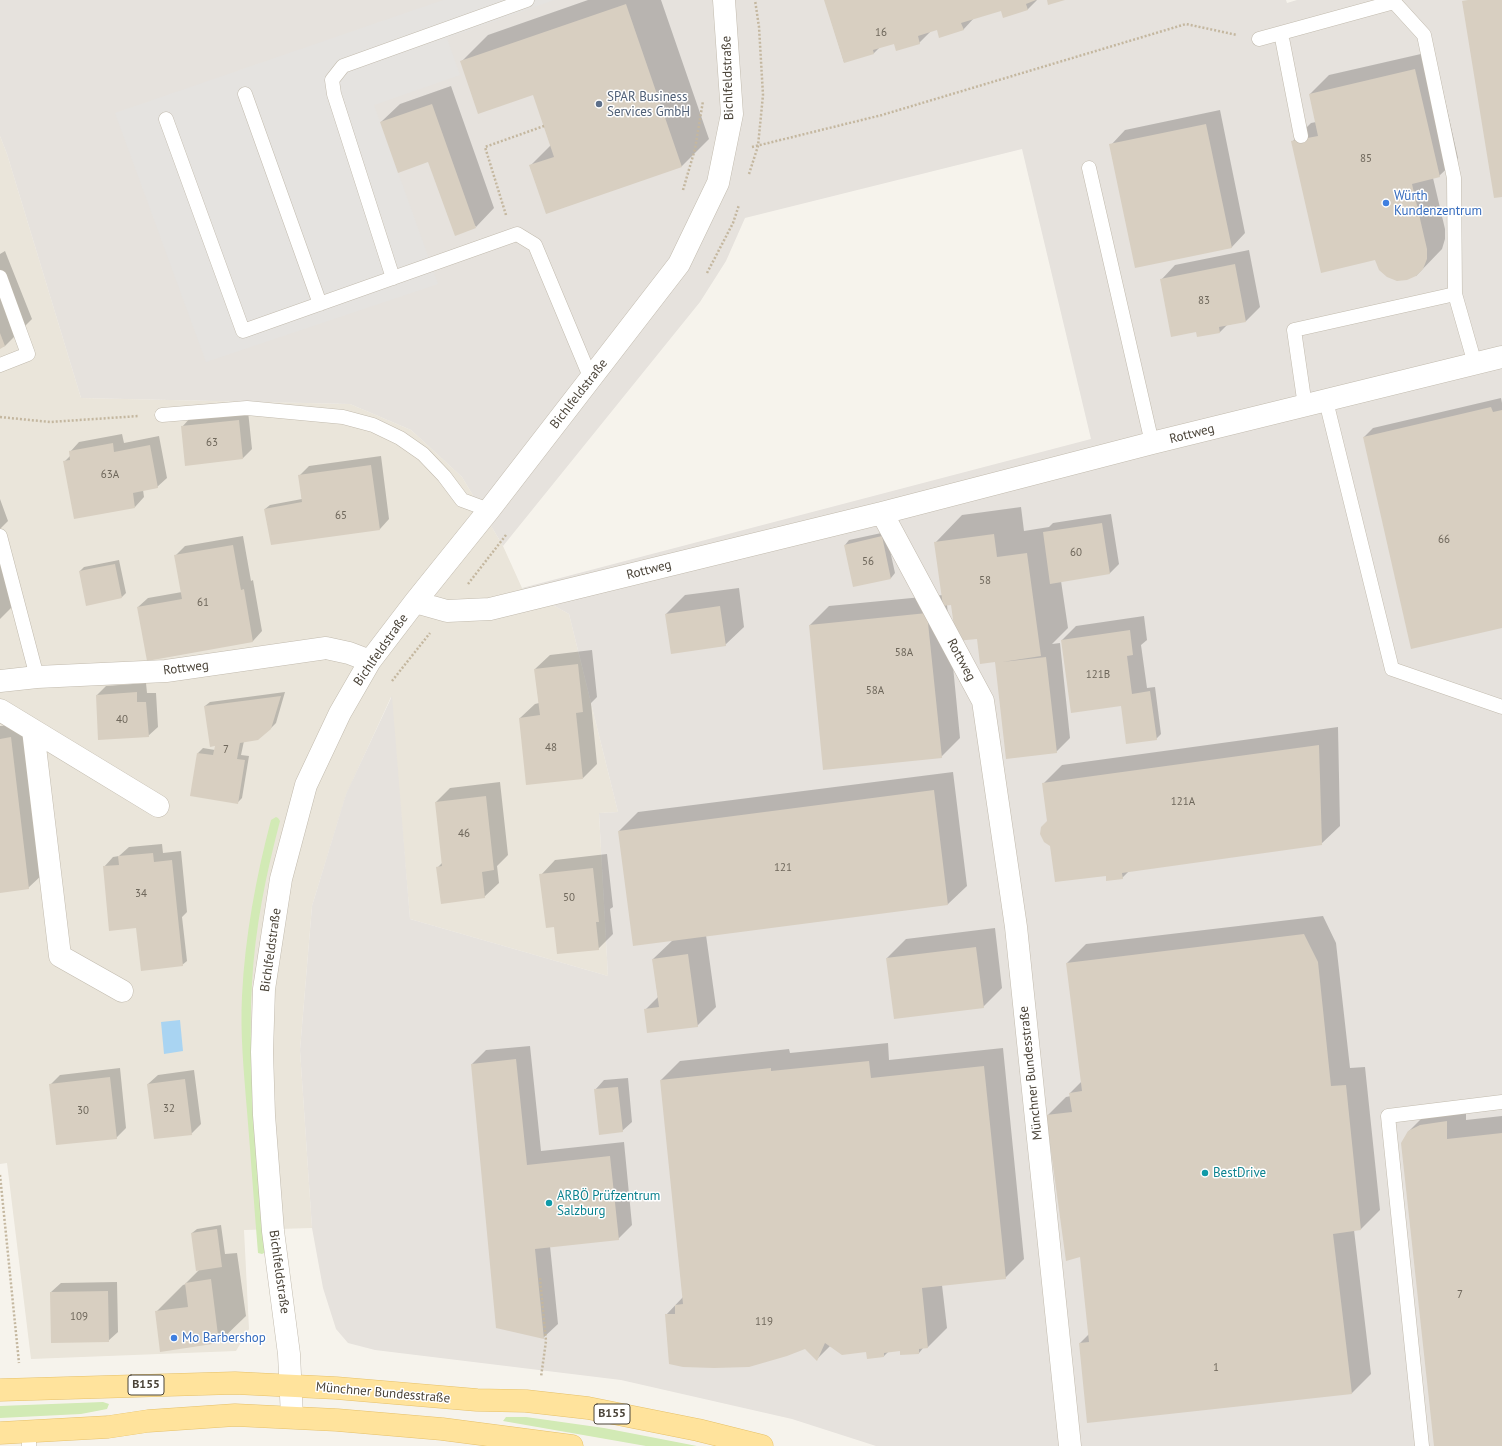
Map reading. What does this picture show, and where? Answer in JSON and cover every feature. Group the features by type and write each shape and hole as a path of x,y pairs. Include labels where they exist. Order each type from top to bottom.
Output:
{"main road":[{"name":"Münchner Bundesstraße","path":"0,1390 234,1383 292,1385 477,1400 526,1401 588,1408 698,1430 762,1446"},
{"path":"0,1432 29,1439 148,1421 235,1415 292,1417 442,1429 572,1446"}],"street":[{"name":"Bichlfeldstraße","path":"292,1417 290,1354 273,1231 264,1116 262,1052 264,989 281,879 306,785 340,713 370,661 679,264 718,183 732,114 724,0"},
{"name":"Rottweg","path":"415,602 447,611 490,609 882,513 1152,443 1502,357"},
{"name":"Rottweg","path":"882,513 983,701"},
{"name":"Rottweg","path":"0,681 37,677 166,671 326,648 349,653 370,661"},
{"name":"Münchner Bundesstraße","path":"983,701 1016,927 1070,1446"},
{"path":"0,710 158,806"},
{"path":"33,730 60,956 122,991"}],"lane":[{"path":"393,278 334,94 332,80 343,66 527,0"},
{"path":"1259,39 1394,2 1424,35 1454,178 1455,294 1475,364"},
{"path":"1281,33 1301,136"},
{"path":"245,94 320,304"},
{"path":"166,119 243,331 517,234 534,244 591,379"},
{"path":"1089,168 1152,443"},
{"path":"0,277 28,354 0,365"},
{"path":"1305,406 1294,330 1455,294"},
{"path":"1326,401 1392,669 1502,707"},
{"path":"162,415 247,408 343,417 374,425 400,438 423,454 444,476 462,500 489,510"},
{"path":"0,536 37,677"},
{"path":"1422,1446 1388,1116 1502,1102"}],"path":[{"path":"723,156 882,114 1186,24 1259,39"},
{"path":"681,197 695,149 703,100"},
{"path":"512,236 485,147 544,126"},
{"path":"0,417 50,422 162,415"},
{"path":"0,1175 19,1367"},
{"path":"540,1278 546,1341 540,1378"}],"shaded area":[{"path":"0,0 1286,0 1287,3 1297,0 1502,0 1502,1446 876,1446 792,1419 621,1380 375,1350 348,1343 336,1329 323,1288 312,1228 300,1050 312,906 346,794 392,696 410,919 608,976 599,813 618,812 569,614 522,588 1091,439 1022,149 745,218 726,261 700,302 503,546 462,477 411,430 350,404 81,398 7,154 0,136"},
{"path":"443,0 554,0 447,38 460,75 374,105 438,284 206,362 115,113"},
{"path":"0,136 7,154 81,398 350,404 411,430 462,477 503,546 522,588 569,614 618,812 599,813 608,976 410,919 391,697 346,795 312,906 300,1050 312,1228 244,1230 249,1329 236,1351 31,1359 7,1163 0,1164"}],"green space":[{"path":"276,817 280,821 270,861 258,922 253,962 251,1001 252,1072 266,1252 262,1254 258,1253 242,1039 243,974 252,907 261,863 271,820"},
{"path":"103,1402 109,1404 107,1409 81,1414 0,1418 0,1406"},
{"path":"506,1417 526,1417 604,1428 697,1446 646,1446 503,1421"}],"water":[{"path":"180,1020 183,1051 164,1054 161,1022"}],"building":[{"path":"824,0 1036,0 1026,4 1028,10 1003,18 1001,11 961,23 964,30 939,38 937,30 918,36 920,44 896,51 894,44 873,50 874,54 844,63"},
{"path":"1047,0 1065,0 1048,5"},
{"path":"1502,0 1502,197 1494,198 1462,1"},
{"name":"SPAR Business Services GmbH","path":"626,4 682,167 546,214 529,165 554,157 533,95 478,114 460,61"},
{"path":"1415,69 1440,177 1412,184 1427,249 1427,259 1423,269 1416,276 1407,280 1397,281 1387,277 1379,270 1375,260 1321,273 1291,141 1318,136 1309,94"},
{"path":"432,104 476,228 455,236 428,162 398,173 380,122"},
{"path":"1206,124 1232,248 1135,268 1109,144"},
{"path":"1235,264 1246,322 1219,327 1220,333 1197,337 1196,332 1171,337 1160,279"},
{"path":"0,333 5,346 0,349"},
{"path":"1491,407 1493,412 1502,410 1502,628 1411,649 1363,437"},
{"path":"239,420 243,459 185,466 181,426"},
{"path":"113,443 114,452 150,445 158,488 133,493 135,508 74,519 63,461 70,460 69,451"},
{"path":"371,465 380,530 271,545 264,509 302,502 298,475"},
{"path":"1102,523 1110,574 1050,584 1043,532"},
{"path":"994,534 997,557 1027,553 1041,656 1002,662 1046,657 1057,753 1006,759 995,662 980,664 977,639 956,641 951,605 943,606 934,542"},
{"path":"882,536 891,579 853,587 844,545"},
{"path":"233,545 241,590 244,589 253,642 147,661 137,607 182,599 174,555"},
{"path":"115,564 122,598 86,606 79,571"},
{"path":"720,606 726,646 671,654 665,614"},
{"path":"927,613 942,758 823,770 809,625"},
{"path":"1130,630 1133,655 1127,656 1132,694 1150,691 1157,740 1126,744 1121,706 1071,713 1061,640"},
{"path":"578,664 583,712 576,713 583,779 526,785 519,718 540,715 534,669"},
{"path":"137,692 137,702 146,702 149,737 98,740 96,695"},
{"path":"281,696 271,729 258,740 240,743 237,759 245,760 238,804 190,796 197,753 213,755 215,746 210,747 204,706"},
{"path":"11,737 29,889 0,893 0,739"},
{"path":"1319,745 1322,845 1122,873 1123,879 1106,881 1106,876 1055,882 1050,846 1044,842 1040,834 1041,827 1047,821 1042,783"},
{"path":"934,790 948,905 633,946 618,831"},
{"path":"486,796 494,870 482,872 485,898 441,904 436,867 442,866 435,802"},
{"path":"153,853 154,862 172,860 183,966 141,971 136,928 109,931 103,866 119,865 118,856"},
{"path":"593,868 599,922 596,922 599,950 557,954 554,927 546,928 539,874"},
{"name":"BestDrive","path":"1304,934 1318,962 1331,1086 1346,1085 1361,1230 1333,1234 1352,1394 1087,1423 1079,1343 1089,1342 1080,1257 1066,1261 1046,1115 1072,1112 1069,1093 1082,1091 1066,963"},
{"path":"976,947 984,1008 894,1019 886,958"},
{"path":"688,954 698,1027 647,1033 644,1009 659,1007 652,959"},
{"name":"ARBÖ Prüfzentrum Salzburg","path":"516,1059 527,1165 610,1156 619,1240 535,1249 544,1339 496,1328 471,1064"},
{"path":"869,1061 871,1078 984,1066 1006,1279 922,1288 928,1348 919,1349 919,1354 900,1355 900,1351 884,1353 884,1357 867,1359 866,1352 842,1355 825,1343 817,1361 805,1349 749,1367 683,1367 669,1364 665,1314 675,1314 675,1305 683,1304 660,1080 771,1068 771,1071"},
{"path":"110,1077 117,1139 56,1145 49,1084"},
{"path":"185,1079 192,1135 154,1139 147,1084"},
{"path":"618,1087 623,1132 599,1135 594,1089"},
{"path":"1447,1121 1447,1139 1502,1133 1502,1446 1434,1446 1401,1143 1408,1131 1420,1125"},
{"path":"217,1229 222,1267 196,1271 191,1233"},
{"path":"211,1279 219,1343 160,1352 155,1311 188,1307 185,1283"},
{"path":"108,1291 109,1342 51,1343 50,1292"}],"place":[{"name":"SPAR Business Services GmbH","path":"599,104"},
{"name":"Würth Kundenzentrum","path":"1386,203"},
{"name":"BestDrive","path":"1205,1173"},
{"name":"ARBÖ Prüfzentrum Salzburg","path":"549,1203"},
{"name":"Mo Barbershop","path":"174,1338"}]}
